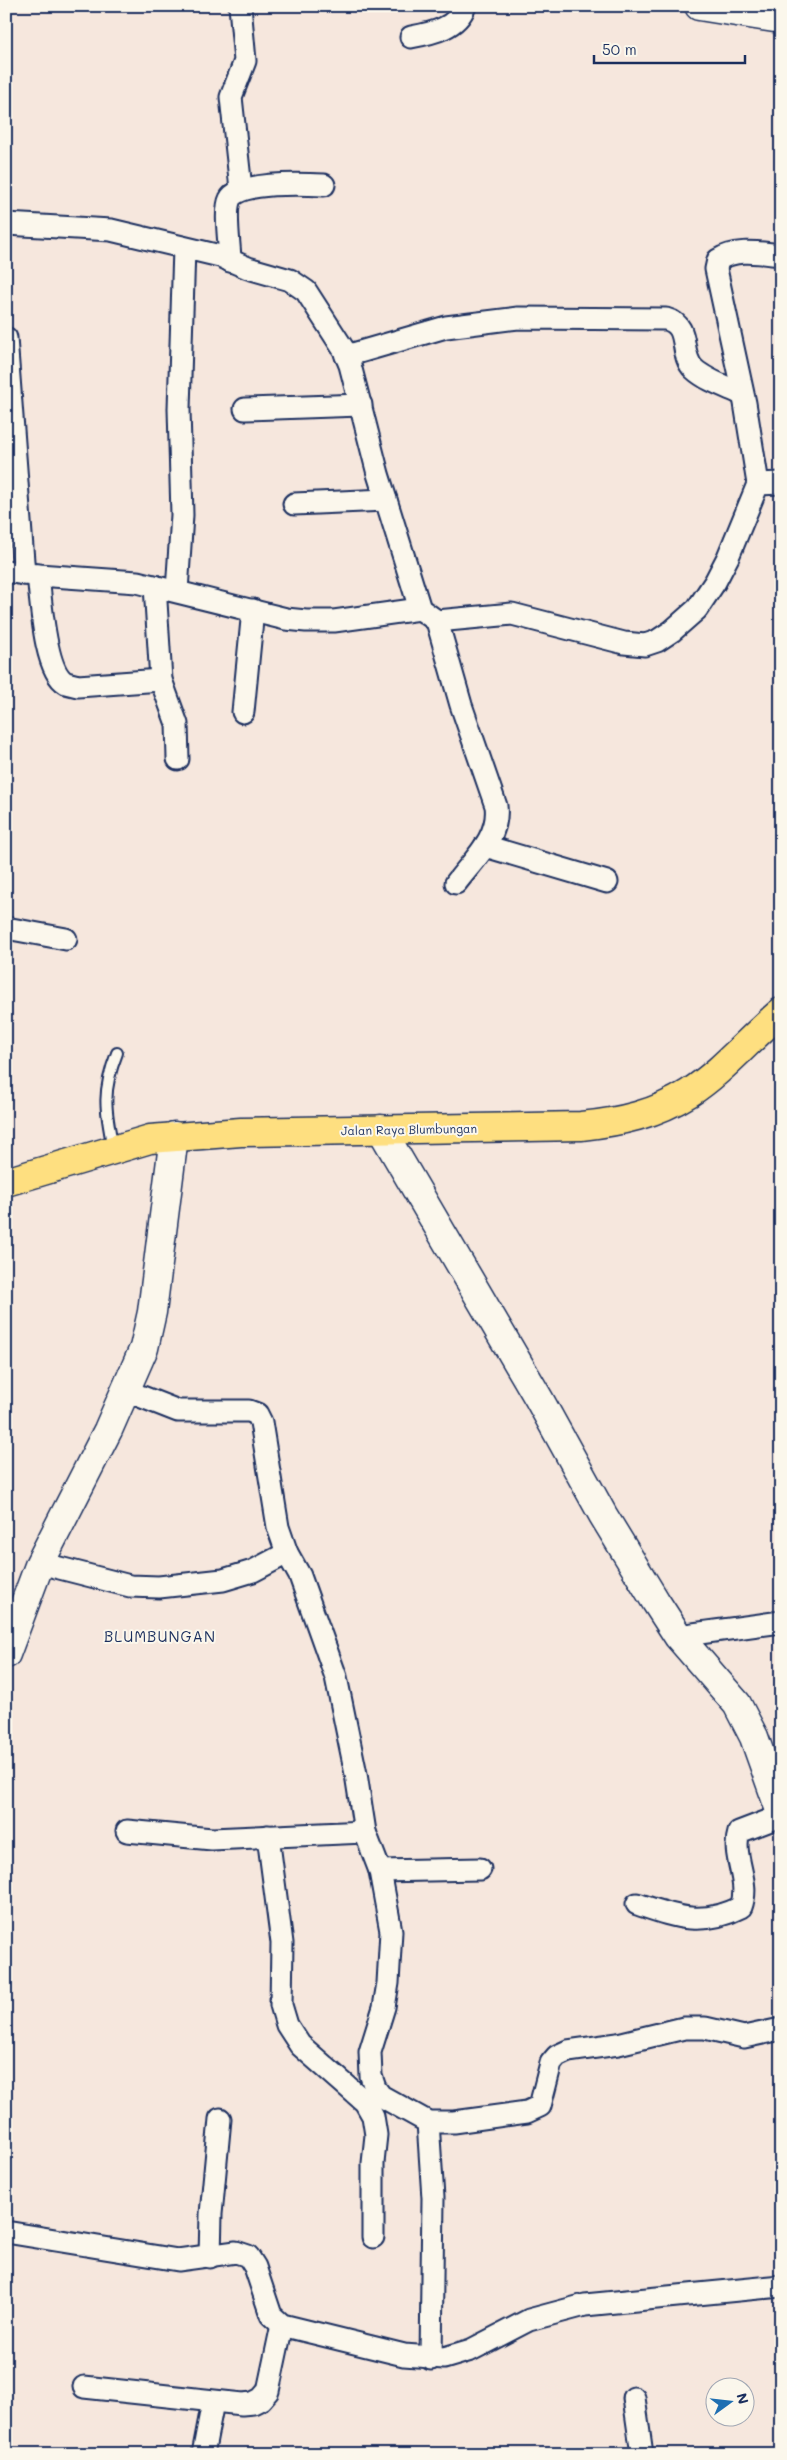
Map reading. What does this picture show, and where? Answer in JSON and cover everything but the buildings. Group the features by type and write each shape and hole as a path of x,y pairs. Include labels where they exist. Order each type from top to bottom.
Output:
{"main road":[{"name":"Jalan Raya Blumbungan","path":"6,1182 113,1149 150,1139 174,1136 241,1132 581,1126 613,1123 644,1115 690,1092 781,1012"}],"street":[{"path":"240,6 244,61 243,71 233,88 231,97 241,189"},
{"path":"412,37 433,33 454,23 462,14 465,6"},
{"path":"699,6 781,19"},
{"path":"230,261 228,207 230,199 241,189 285,184 324,184"},
{"path":"6,224 110,230 184,248 290,280 306,291 346,356 386,500 420,609 438,621 512,614 624,643 645,645 657,641 672,631 697,609 728,558 758,484 742,394 717,278 718,260 726,254 740,252 781,254"},
{"path":"177,590 182,515 179,409 184,248"},
{"path":"346,356 446,326 518,318 666,319 675,321 681,329 687,360 694,369 742,394"},
{"path":"6,338 23,573 55,670 65,682 78,686 161,680"},
{"path":"245,410 361,405"},
{"path":"758,484 781,483"},
{"path":"294,504 386,500"},
{"path":"23,573 137,582 177,590 286,619 334,620 420,609"},
{"path":"155,586 161,680 177,724 178,759"},
{"path":"243,712 253,610"},
{"path":"438,621 461,704 496,806 496,828 456,883"},
{"path":"484,846 607,882"},
{"path":"6,928 66,939"},
{"path":"381,1129 539,1399 603,1514 678,1636 737,1704 754,1737 781,1814 739,1832 736,1841 746,1895 741,1907 726,1915 699,1920 679,1918 637,1904"},
{"path":"6,1654 40,1564 127,1391 144,1348 152,1312 174,1136"},
{"path":"127,1391 178,1411 249,1411 256,1414 261,1422 278,1527 287,1553 300,1576 336,1677 356,1774 364,1832 380,1870 391,1931 388,1983 384,2007 370,2052 371,2076 381,2096 428,2122 454,2122 536,2109 543,2102 551,2063 557,2056 568,2051 618,2044 684,2028 705,2028 744,2037 781,2029"},
{"path":"40,1564 130,1586 159,1587 223,1580 253,1571 287,1553"},
{"path":"678,1636 781,1622"},
{"path":"128,1831 192,1839 364,1832"},
{"path":"268,1836 282,1943 281,2005 287,2025 300,2045 365,2102 373,2116 376,2135 373,2163 372,2237"},
{"path":"380,1870 480,1868"},
{"path":"210,2257 211,2214 220,2119"},
{"path":"428,2122 433,2198 431,2359"},
{"path":"6,2232 178,2260 236,2252 248,2256 255,2267 271,2315 282,2325 404,2356 431,2359 454,2356 529,2320 585,2304 781,2286"},
{"path":"84,2387 213,2402 253,2403 261,2399 268,2390 282,2325"},
{"path":"634,2398 642,2454"},
{"path":"203,2454 213,2402"}],"lane":[{"path":"113,1149 105,1108 108,1076 118,1053"}],"district":[{"name":"BLUMBUNGAN","path":"160,1636"}]}
